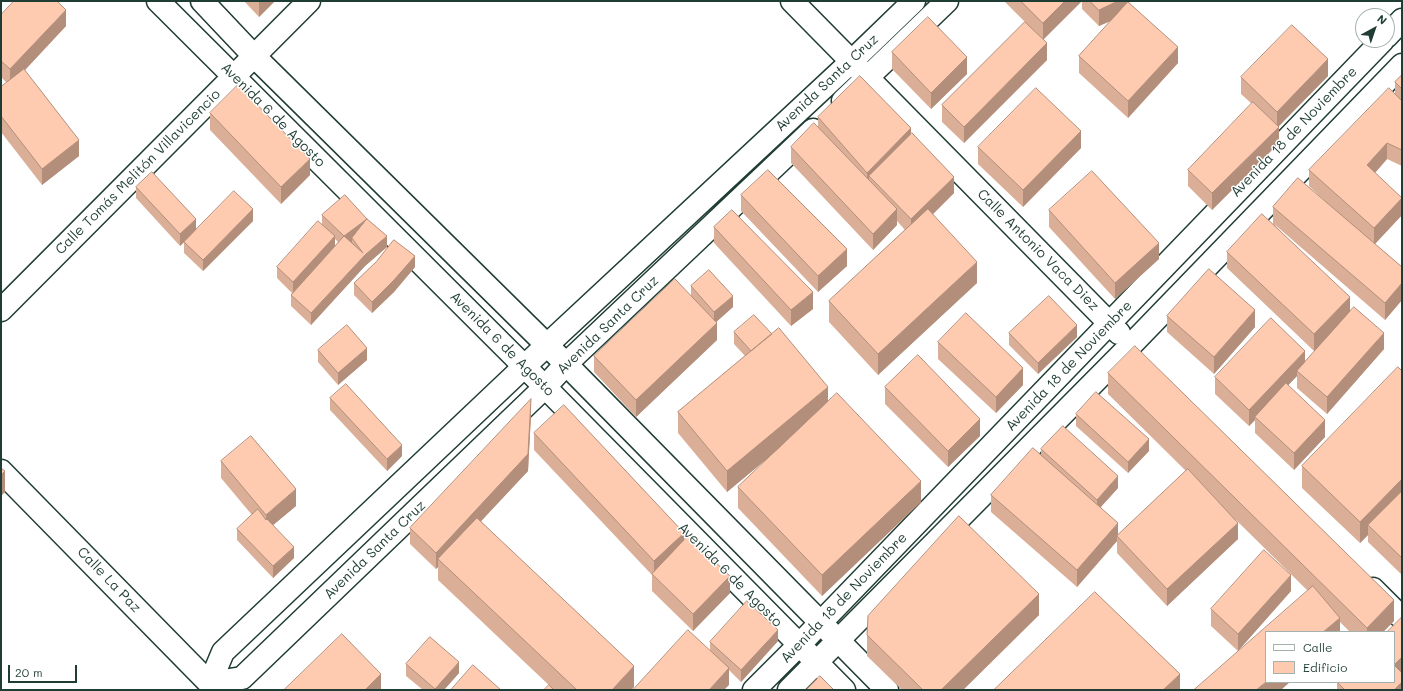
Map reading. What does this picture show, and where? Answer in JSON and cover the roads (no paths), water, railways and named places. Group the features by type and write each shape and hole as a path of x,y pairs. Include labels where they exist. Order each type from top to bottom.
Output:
{"main road":[{"name":"Avenida 6 de Agosto","path":"158,1 545,387 844,690"},
{"name":"Avenida 6 de Agosto","path":"202,1 254,56 566,364 887,690"},
{"name":"Calle Tomás Melitón Villavicencio","path":"1,310 309,1"},
{"name":"Calle Antonio Vaca Diez","path":"792,1 1137,351"},
{"name":"Avenida Santa Cruz","path":"210,688 223,652 547,345 852,61 914,1"},
{"name":"Avenida Santa Cruz","path":"210,688 242,678 545,387 566,364 868,78 946,1"},
{"path":"1395,27 1402,20"},
{"name":"Avenida 18 de Noviembre","path":"754,690 1110,324 1375,48"},
{"name":"Avenida 18 de Noviembre","path":"789,690 837,640 1137,351 1402,65"},
{"name":"Calle La Paz","path":"1,470 210,688"},
{"path":"1358,574 1402,618"}]}
